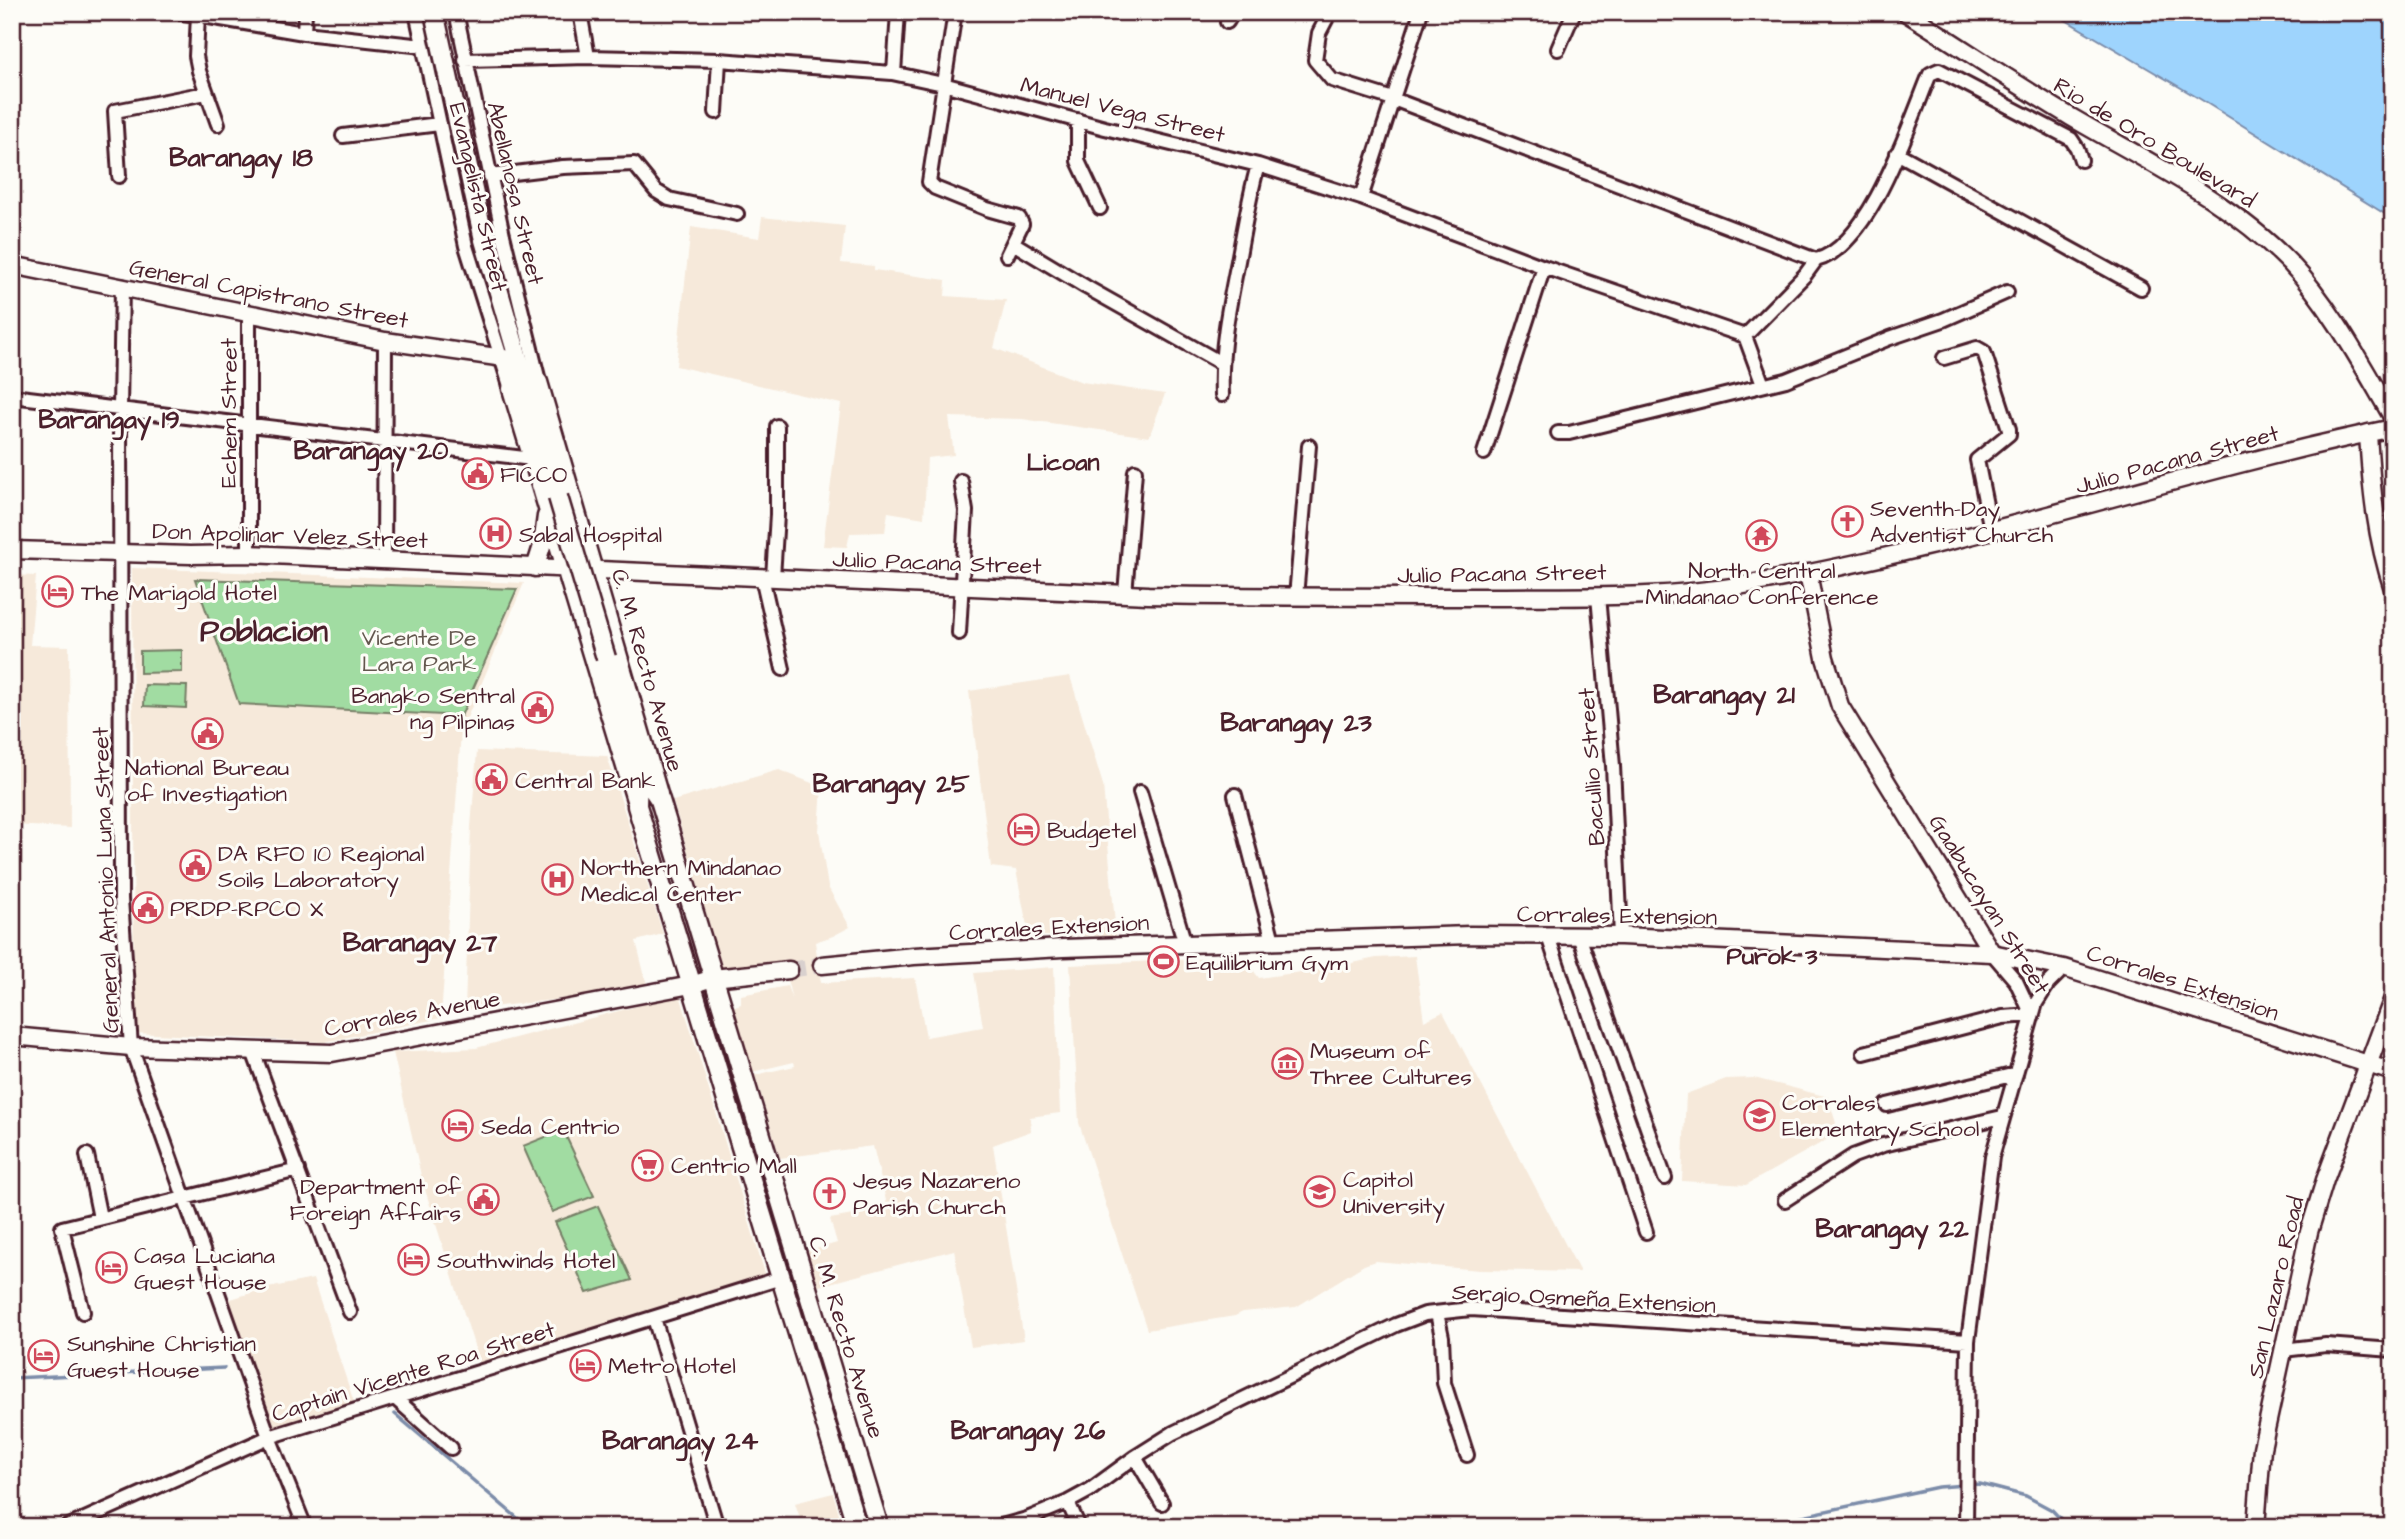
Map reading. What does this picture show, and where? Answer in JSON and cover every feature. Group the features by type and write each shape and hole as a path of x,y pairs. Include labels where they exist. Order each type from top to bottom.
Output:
{"highway":[{"name":"C. M. Recto Avenue","path":"434,12 509,359 553,504 606,658 638,767 660,800 879,1527"},
{"name":"C. M. Recto Avenue","path":"638,767 637,806 857,1527"}],"main road":[{"name":"Rio de Oro Boulevard","path":"1905,12 2057,109 2218,203 2245,222 2293,266 2314,293 2393,418"},
{"name":"General Capistrano Street","path":"12,265 385,341 509,359"},
{"name":"C. M. Recto Avenue","path":"509,359 539,382 660,800"},
{"name":"C. M. Recto Avenue","path":"509,359 511,389 532,459 553,504 565,569 637,806"},
{"name":"Julio Pacana Street","path":"565,569 1125,594 1296,597 1598,596 1700,591 1808,573 1991,530 2393,428"},
{"path":"2368,433 2379,544 2393,589"},
{"path":"535,568 553,504"},
{"name":"Don Apolinar Velez Street","path":"12,550 249,554 565,569"},
{"name":"Gaabucayan Street","path":"1808,573 1825,658 1840,706 1992,953"},
{"name":"Corrales Extension","path":"822,965 914,956 1470,935 1620,936 1992,953 2064,968 2393,1072"},
{"path":"713,978 789,970"},
{"name":"Corrales Avenue","path":"12,1036 131,1047 332,1052 691,985 713,978"},
{"name":"San Lazaro Road","path":"2256,1527 2262,1448 2315,1211 2393,998"}],"street":[{"path":"178,12 304,33 423,46"},
{"path":"304,33 305,12"},
{"name":"Evangelista Street","path":"415,12 466,246 509,359"},
{"name":"Abellanosa Street","path":"456,12 490,176 539,382"},
{"path":"580,12 588,57"},
{"path":"894,73 898,12"},
{"path":"955,12 929,183 935,188 987,209 1019,218 1022,224 1007,256"},
{"path":"1330,12 1319,33 1315,61 1332,80 1393,99 1816,260"},
{"path":"1361,198 1421,12"},
{"path":"1558,49 1574,12"},
{"path":"198,15 196,56 205,93 218,124"},
{"name":"Manuel Vega Street","path":"465,60 588,57 719,60 894,73 1258,165 1361,198 1544,267 1745,336"},
{"path":"716,112 719,60"},
{"path":"1763,386 1745,336 1805,275 1816,260 1834,253 1845,244 1867,217 1898,153 1930,74 1939,71 2071,139 2081,160"},
{"path":"119,176 115,111 205,93"},
{"path":"1078,120 1078,161 1100,208"},
{"path":"343,136 439,124"},
{"path":"1898,153 2141,288"},
{"path":"490,176 575,166 634,164 656,191 669,199 737,214"},
{"path":"1222,395 1221,363 1228,312 1258,165"},
{"path":"1013,243 1221,363"},
{"path":"1484,453 1544,267"},
{"name":"General Antonio Luna Street","path":"122,286 121,900 131,1047 269,1437 305,1527"},
{"path":"1558,433 1569,433 1786,380 2007,292"},
{"name":"Echem Street","path":"249,314 249,554"},
{"path":"384,560 385,341"},
{"path":"1944,358 1976,348 1983,352 2009,429 2009,434 1977,460 1991,530"},
{"path":"12,396 532,459"},
{"path":"776,426 777,519 768,577 783,669"},
{"path":"1296,597 1309,446"},
{"path":"1125,594 1135,471"},
{"path":"959,633 966,511 961,481"},
{"name":"Bacullio Street","path":"1598,596 1614,766 1620,936"},
{"path":"1140,792 1185,944"},
{"path":"1235,795 1273,941"},
{"path":"1548,936 1646,1232"},
{"path":"1578,936 1665,1178"},
{"name":"Gaabucayan Street","path":"1966,1526 1968,1341 1992,1157 2032,1015 2016,981 1992,953"},
{"path":"1864,1053 2003,1017 2032,1015 2042,992 2064,968"},
{"path":"253,1051 350,1312"},
{"path":"1887,1105 2015,1074"},
{"path":"1785,1200 1853,1156 1883,1145 2002,1117"},
{"path":"87,1155 100,1218"},
{"path":"83,1312 62,1228 298,1170"},
{"name":"Captain Vicente Roa Street","path":"67,1527 269,1437 781,1278"},
{"name":"Sergio Osmeña Extension","path":"998,1527 1027,1519 1068,1502 1173,1433 1404,1321 1437,1313 1471,1309 1968,1341"},
{"path":"1437,1313 1442,1337 1444,1383 1466,1455"},
{"path":"654,1318 717,1527"},
{"path":"2283,1350 2326,1345 2393,1350"},
{"path":"396,1399 451,1448"},
{"path":"1135,1457 1162,1503"},
{"path":"1068,1502 1079,1527"}],"shaded area":[{"path":"762,217 845,226 841,263 874,266 874,270 946,280 945,296 1006,300 994,348 1082,382 1165,394 1149,437 1022,419 949,417 954,455 927,458 924,518 888,512 885,532 850,533 847,547 823,546 841,404 676,366 691,227 759,238"},
{"path":"132,568 524,583 461,732 441,1018 324,1042 134,1033"},
{"path":"12,575 36,576 30,645 69,646 70,828 12,825"},
{"path":"1070,676 1103,785 1116,936 1029,936 1016,870 991,867 969,691"},
{"name":"Northern Mindanao Medical Center","path":"477,751 607,756 663,934 636,941 648,989 465,1010 471,827"},
{"path":"779,770 822,787 819,831 828,887 850,927 815,942 821,983 915,978 926,1037 983,1027 974,973 1054,967 1060,1113 1030,1117 1031,1131 993,1145 1024,1340 971,1347 954,1250 815,1287 805,1252 837,1243 830,1219 888,1209 873,1146 780,1158 755,1075 795,1066 794,1062 752,1072 732,1007 741,1004 741,995 787,986 792,999 782,961 722,968 673,801"},
{"name":"Capitol University","path":"1415,956 1424,1021 1443,1012 1580,1272 1480,1270 1375,1261 1296,1307 1243,1312 1235,1316 1147,1330 1079,1123 1070,965 1243,957 1259,978 1330,968 1376,958"},
{"name":"Centrio Mall","path":"680,995 767,1280 480,1364 422,1180 393,1052 476,1048"},
{"name":"Corrales Elementary School","path":"1754,1078 1828,1097 1839,1133 1746,1185 1682,1181 1686,1094 1726,1079"},
{"path":"313,1279 355,1405 274,1433 224,1301"},
{"path":"833,1493 843,1527 803,1527 795,1503"}],"green space":[{"name":"Vicente De Lara Park","path":"195,579 517,589 461,716 239,704"},
{"path":"182,650 182,672 140,673 140,651"},
{"path":"145,685 187,686 186,708 144,706"},
{"path":"563,1130 594,1196 552,1212 523,1146"},
{"path":"598,1206 632,1280 587,1293 555,1222"}],"water":[{"path":"2052,12 2393,12 2393,219 2200,99"}],"waterway":[{"path":"12,1378 224,1368"},
{"path":"395,1414 528,1527"},
{"path":"1751,1527 1938,1487 1980,1484 2026,1496 2052,1510 2068,1527"}],"tunnel":[{"path":"789,970 822,965"}],"place":[{"name":"FICCO","path":"477,474"},
{"name":"Seventh-Day Adventist Church","path":"1847,521"},
{"name":"Sabal Hospital","path":"496,534"},
{"name":"North Central Mindanao Conference","path":"1762,536"},
{"name":"The Marigold Hotel","path":"58,592"},
{"name":"Bangko Sentral ng Pilpinas","path":"538,708"},
{"name":"National Bureau of Investigation","path":"207,733"},
{"name":"Central Bank","path":"492,780"},
{"name":"Budgetel","path":"1024,830"},
{"name":"DA RFO 10 Regional Soils Laboratory","path":"195,866"},
{"name":"Northern Mindanao Medical Center","path":"558,880"},
{"name":"PRDP-RPCO X","path":"147,908"},
{"name":"Equilibrium Gym","path":"1163,962"},
{"name":"Museum of Three Cultures","path":"1287,1063"},
{"name":"Corrales Elementary School","path":"1759,1115"},
{"name":"Seda Centrio","path":"458,1126"},
{"name":"Centrio Mall","path":"648,1165"},
{"name":"Capitol University","path":"1320,1192"},
{"name":"Jesus Nazareno Parish Church","path":"830,1193"},
{"name":"Department of Foreign Affairs","path":"484,1199"},
{"name":"Southwinds Hotel","path":"414,1260"},
{"name":"Casa Luciana Guest House","path":"111,1268"},
{"name":"Sunshine Christian Guest House","path":"44,1356"},
{"name":"Metro Hotel","path":"585,1365"}],"district":[{"name":"Barangay 18","path":"241,157"},
{"name":"Barangay 19","path":"109,419"},
{"name":"Barangay 20","path":"371,450"},
{"name":"Licoan","path":"1063,462"},
{"name":"Poblacion","path":"264,631"},
{"name":"Barangay 21","path":"1724,694"},
{"name":"Barangay 23","path":"1296,722"},
{"name":"Barangay 25","path":"891,783"},
{"name":"Barangay 27","path":"420,942"},
{"name":"Purok 3","path":"1772,956"},
{"name":"Barangay 22","path":"1892,1228"},
{"name":"Barangay 26","path":"1028,1430"},
{"name":"Barangay 24","path":"680,1440"}]}
